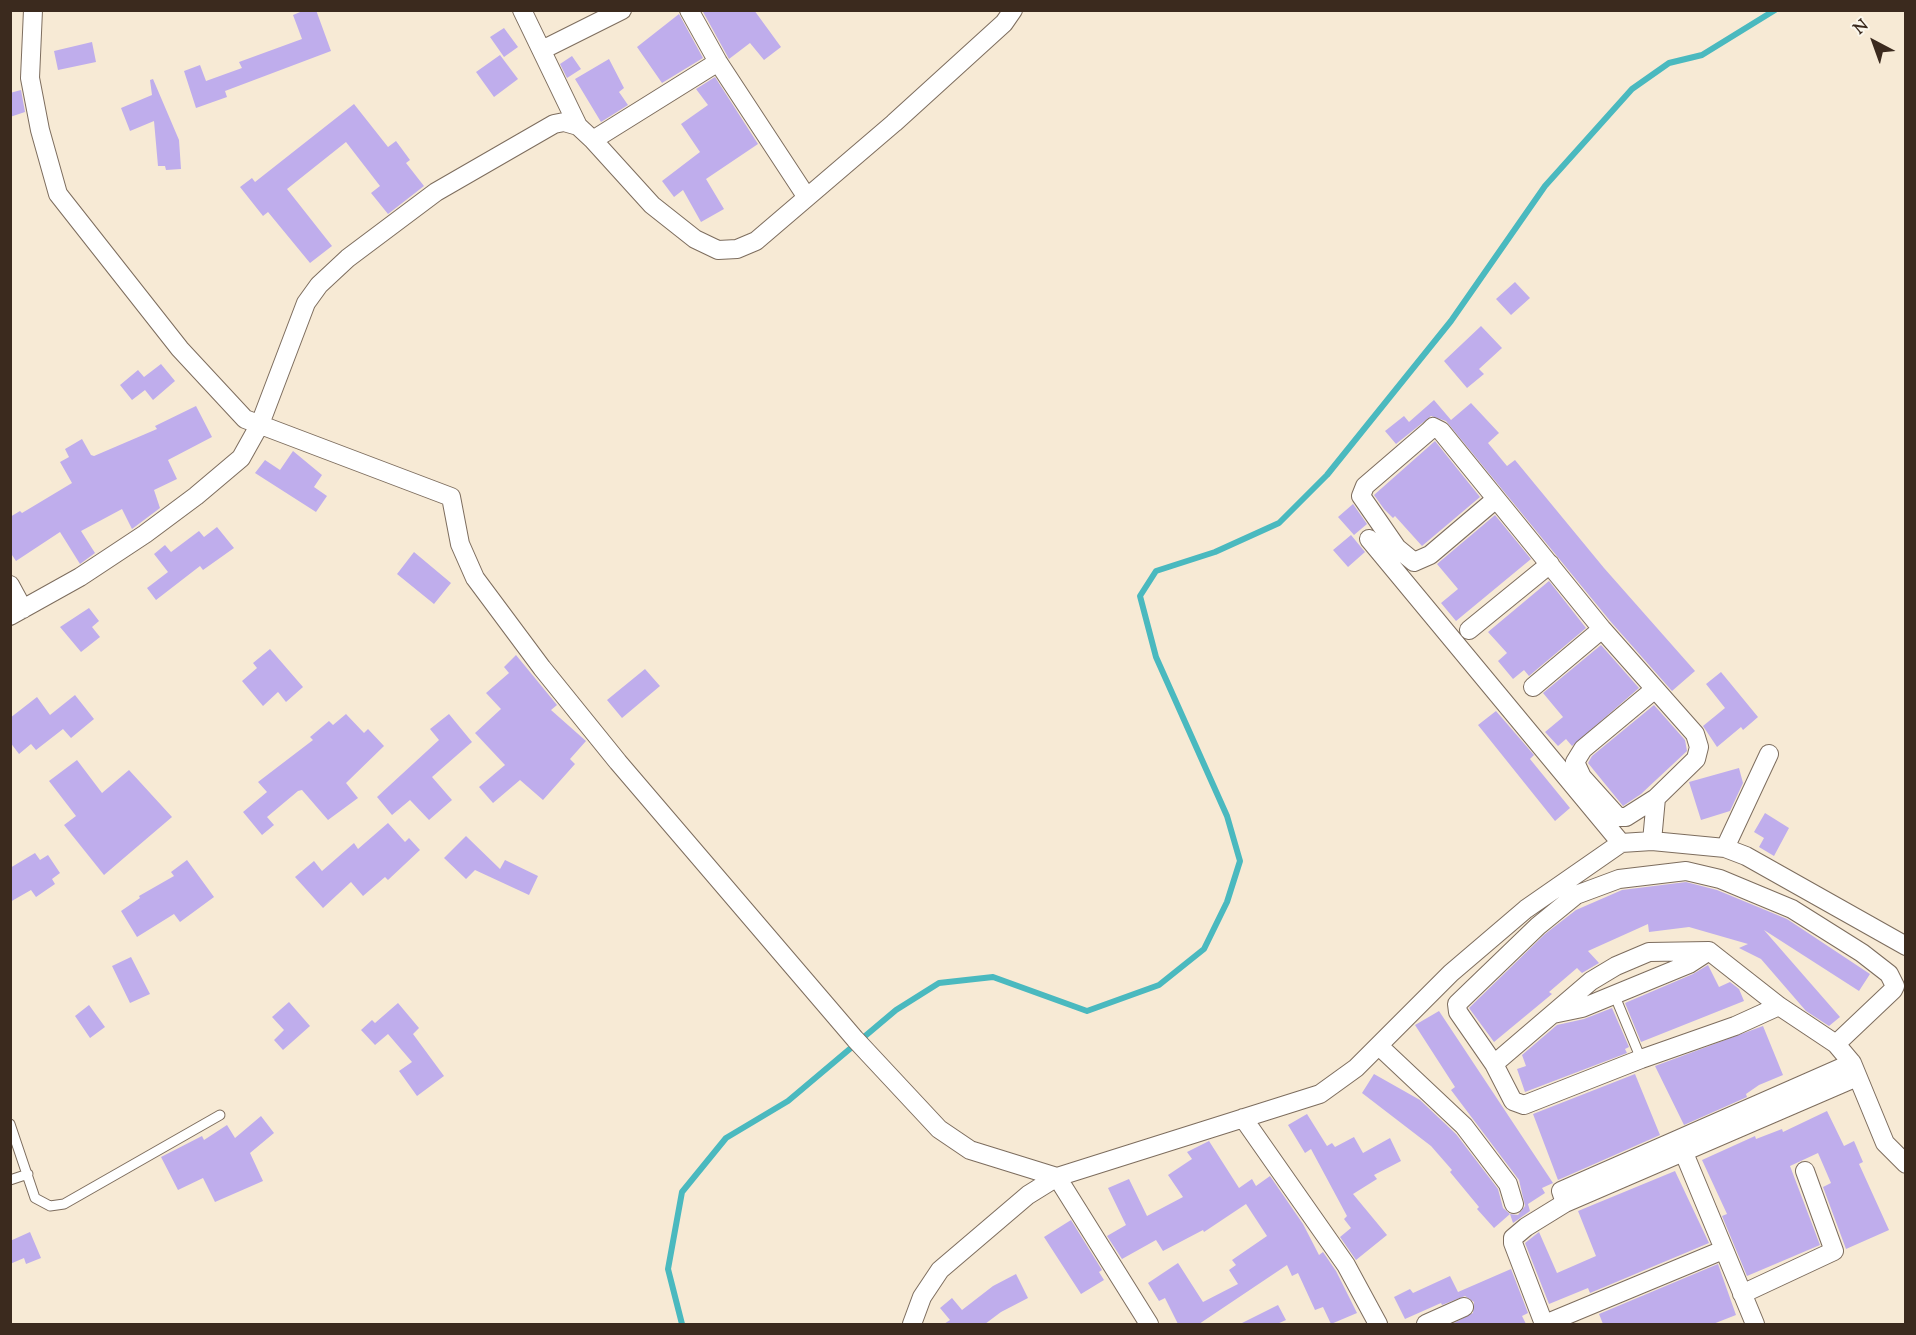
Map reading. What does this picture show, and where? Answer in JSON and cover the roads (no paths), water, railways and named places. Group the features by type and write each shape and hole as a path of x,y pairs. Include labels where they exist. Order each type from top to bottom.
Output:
{"street":[{"path":"33,10 30,78 40,130 58,194 180,349 245,419 451,496 460,544 475,578 506,621 618,762 855,1039 915,1105 954,1140 992,1158 1057,1176 1149,1324"},
{"path":"522,10 578,126 652,205 694,239 718,250 737,249 756,241 963,61 1004,23 1013,10"},
{"path":"542,50 622,10"},
{"path":"689,10 718,62 806,196"},
{"path":"593,140 718,62"},
{"path":"10,585 17,612 80,577 196,496 241,458 261,424 306,303 320,285 348,258 436,192 554,124 564,122 578,126"},
{"path":"1496,499 1430,555 1414,562 1397,548 1361,496 1365,486 1433,428 1441,431 1602,629 1695,734 1700,752 1656,798 1626,817 1618,817 1582,777 1575,762 1583,749 1655,689"},
{"path":"1369,539 1621,843"},
{"path":"1469,630 1550,564"},
{"path":"1533,687 1602,629"},
{"path":"1725,848 1769,754"},
{"path":"1652,841 1656,798"},
{"path":"912,1324 922,1297 940,1270 1002,1216 1057,1176 1320,1094 1356,1068 1451,973 1526,909 1621,843 1652,841 1725,848 1746,856 1905,946"},
{"path":"1779,1006 1735,1026 1641,1059 1524,1105 1513,1101 1494,1064 1458,1012 1459,1000 1538,926 1576,895 1619,879 1686,871 1720,879 1792,909 1862,953 1889,974 1895,986 1893,990 1836,1044"},
{"path":"1553,1014 1582,1008 1689,964 1709,951"},
{"path":"1494,1064 1591,981 1616,966 1649,952 1709,951 1779,1006 1836,1044 1854,1070 1885,1143 1905,1164"},
{"path":"1379,1046 1464,1126 1508,1184 1514,1204"},
{"path":"1723,1250 1544,1324 1514,1248 1513,1238 1526,1227 1565,1203 1561,1191 1681,1146 1854,1070"},
{"path":"1243,1118 1346,1266 1378,1324"},
{"path":"1681,1146 1755,1324"},
{"path":"1742,1294 1834,1251 1805,1171"},
{"path":"1426,1324 1464,1307"}],"lane":[{"path":"1614,994 1641,1059"},
{"path":"10,1124 35,1198 41,1204 50,1206 64,1204 220,1115"},
{"path":"10,1180 28,1174"}],"waterway":[{"path":"682,1324 668,1269 682,1192 726,1138 788,1101 896,1010 939,983 993,977 1087,1011 1159,985 1204,949 1227,902 1240,861 1227,816 1156,657 1140,596 1156,571 1215,552 1279,523 1327,475 1451,321 1545,186 1632,89 1669,63 1702,55 1775,10"}]}
